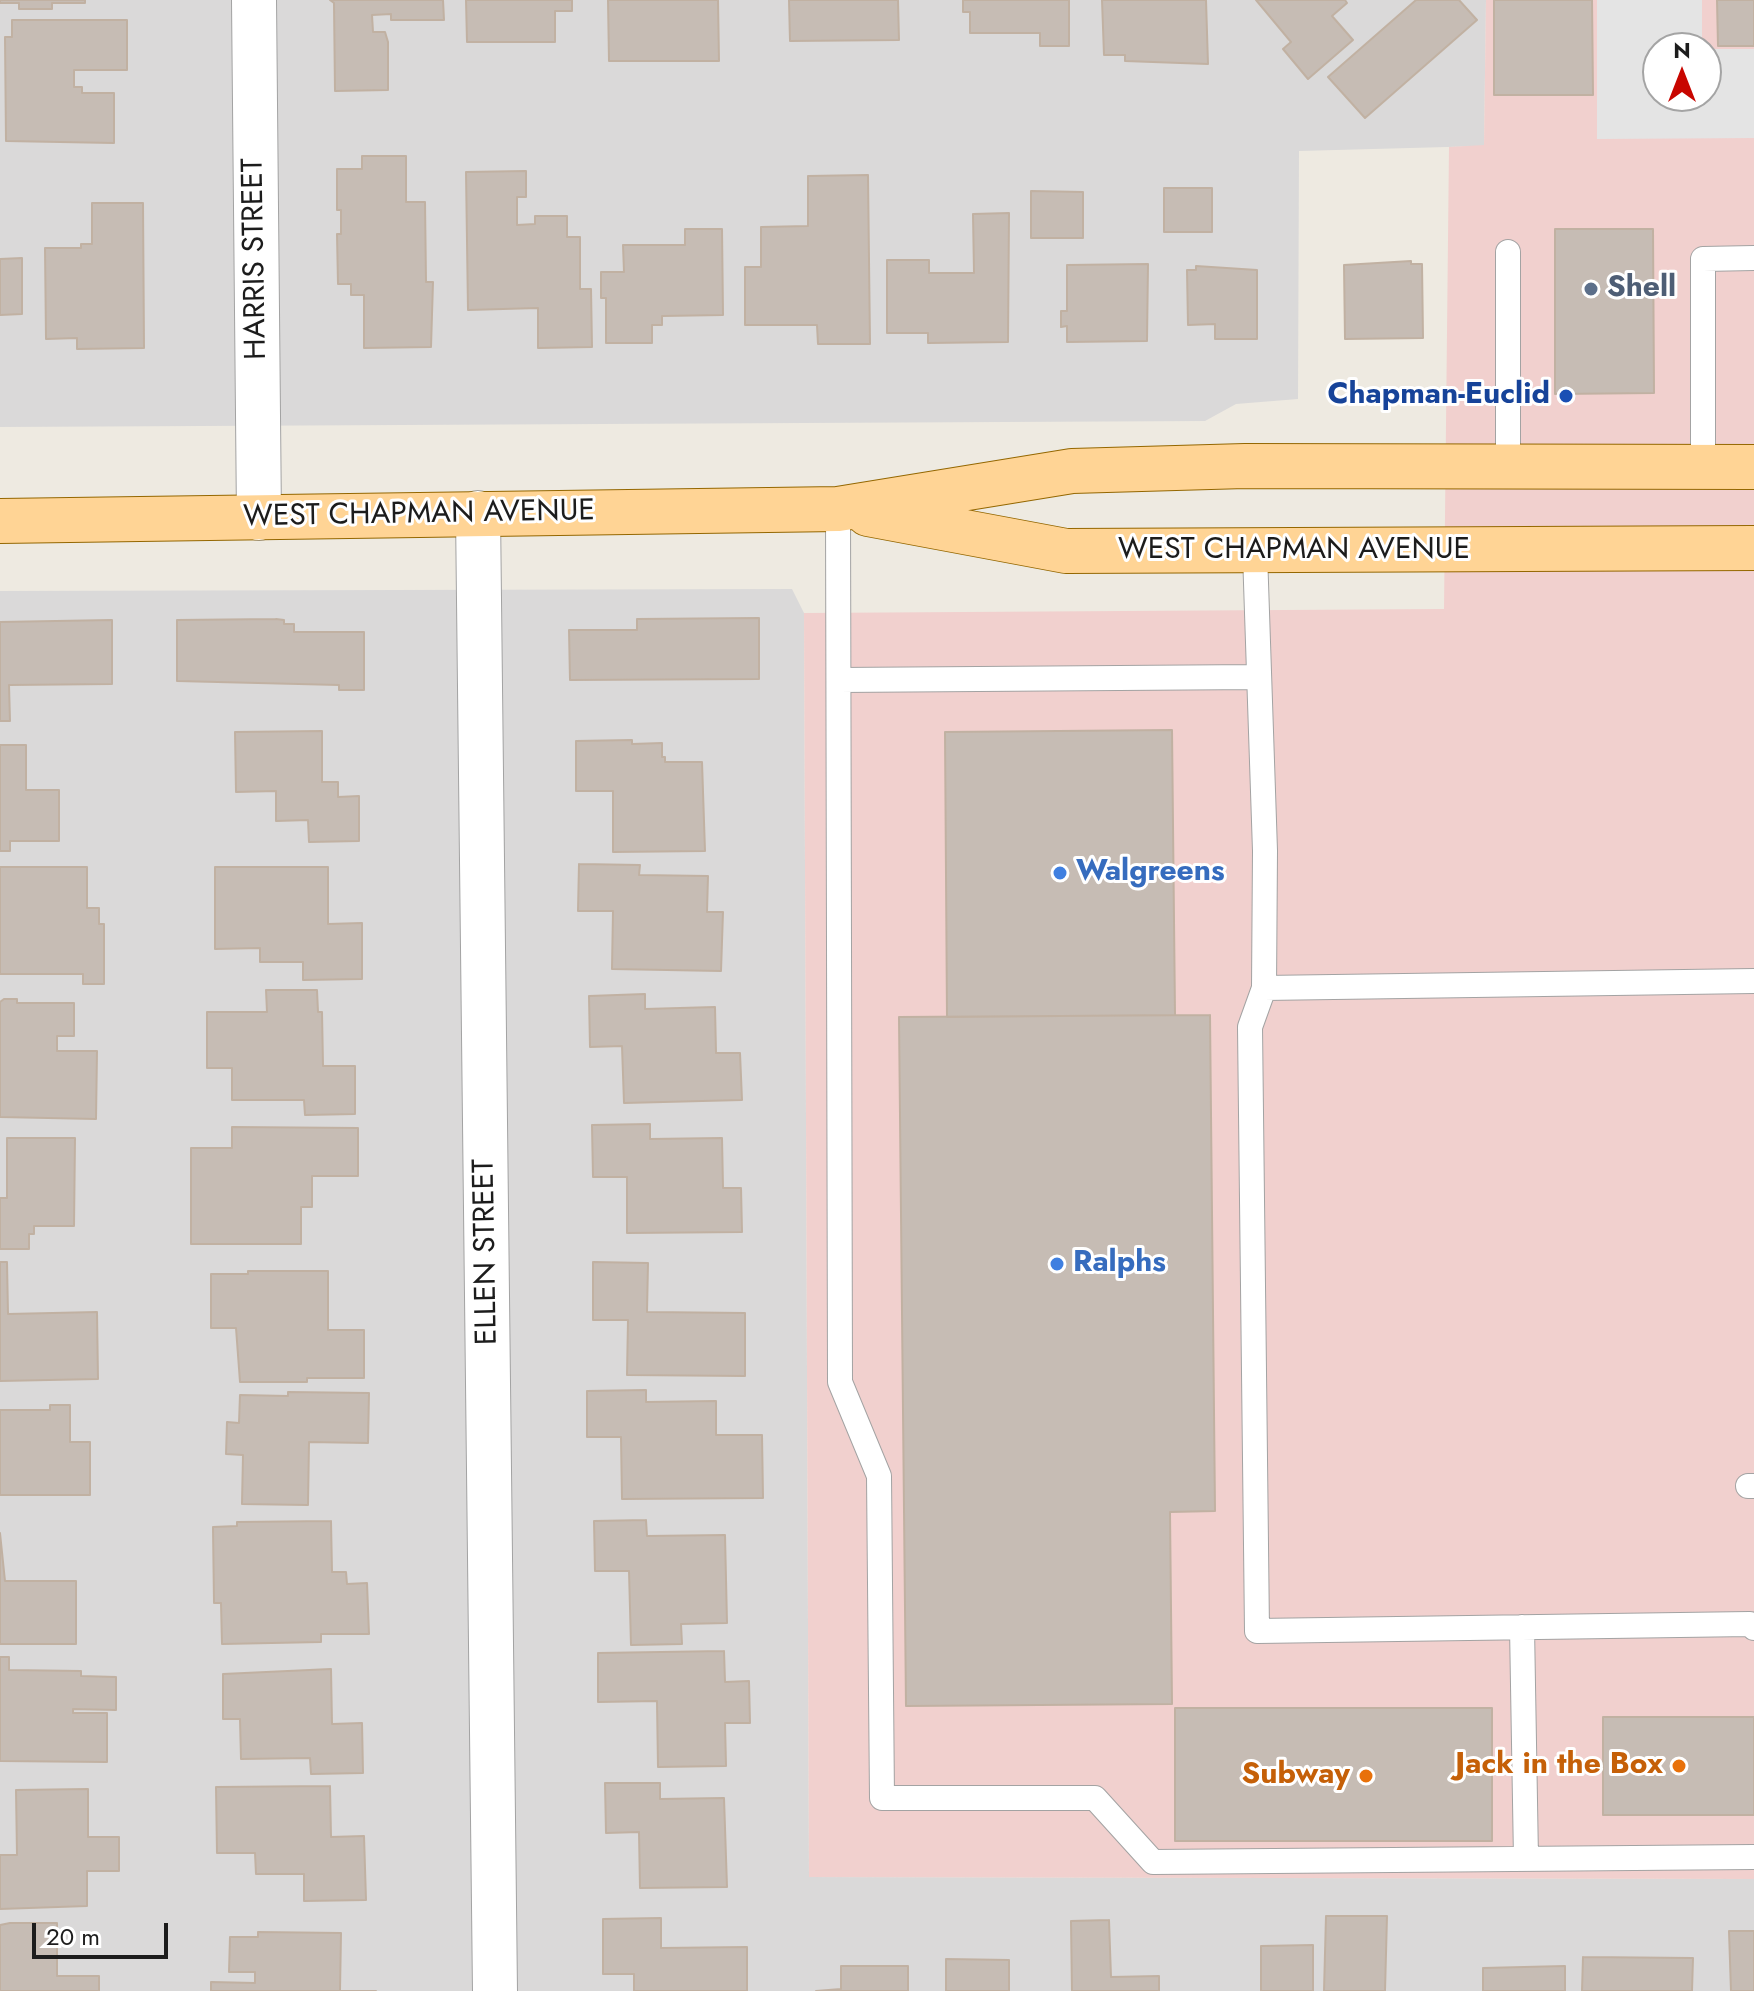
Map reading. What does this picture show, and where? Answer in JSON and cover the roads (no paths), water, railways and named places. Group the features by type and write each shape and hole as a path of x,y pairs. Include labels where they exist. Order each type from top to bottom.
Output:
{"main road":[{"name":"WEST CHAPMAN AVENUE","path":"0,521 838,509 1072,471 1245,466 1508,469 1754,467"},
{"name":"WEST CHAPMAN AVENUE","path":"838,509 1066,551 1255,553 1754,548"}],"street":[{"name":"HARRIS STREET","path":"254,0 259,518"},
{"name":"ELLEN STREET","path":"478,513 495,1991"}],"lane":[{"path":"1508,252 1508,469"},
{"path":"1703,468 1703,259 1754,258"},
{"path":"838,509 840,1382 879,1476 882,1798 1095,1798 1153,1862 1754,1857"},
{"path":"1255,553 1265,851 1264,988 1250,1027 1257,1631 1750,1624 1754,1628"},
{"path":"839,680 1258,677"},
{"path":"1264,988 1754,981"},
{"path":"1522,1627 1526,1859"}],"place":[{"name":"Shell","path":"1591,289"},
{"name":"Chapman-Euclid","path":"1566,396"},
{"name":"Walgreens","path":"1060,873"},
{"name":"Ralphs","path":"1057,1264"},
{"name":"Jack in the Box","path":"1679,1766"},
{"name":"Subway","path":"1366,1776"}]}
